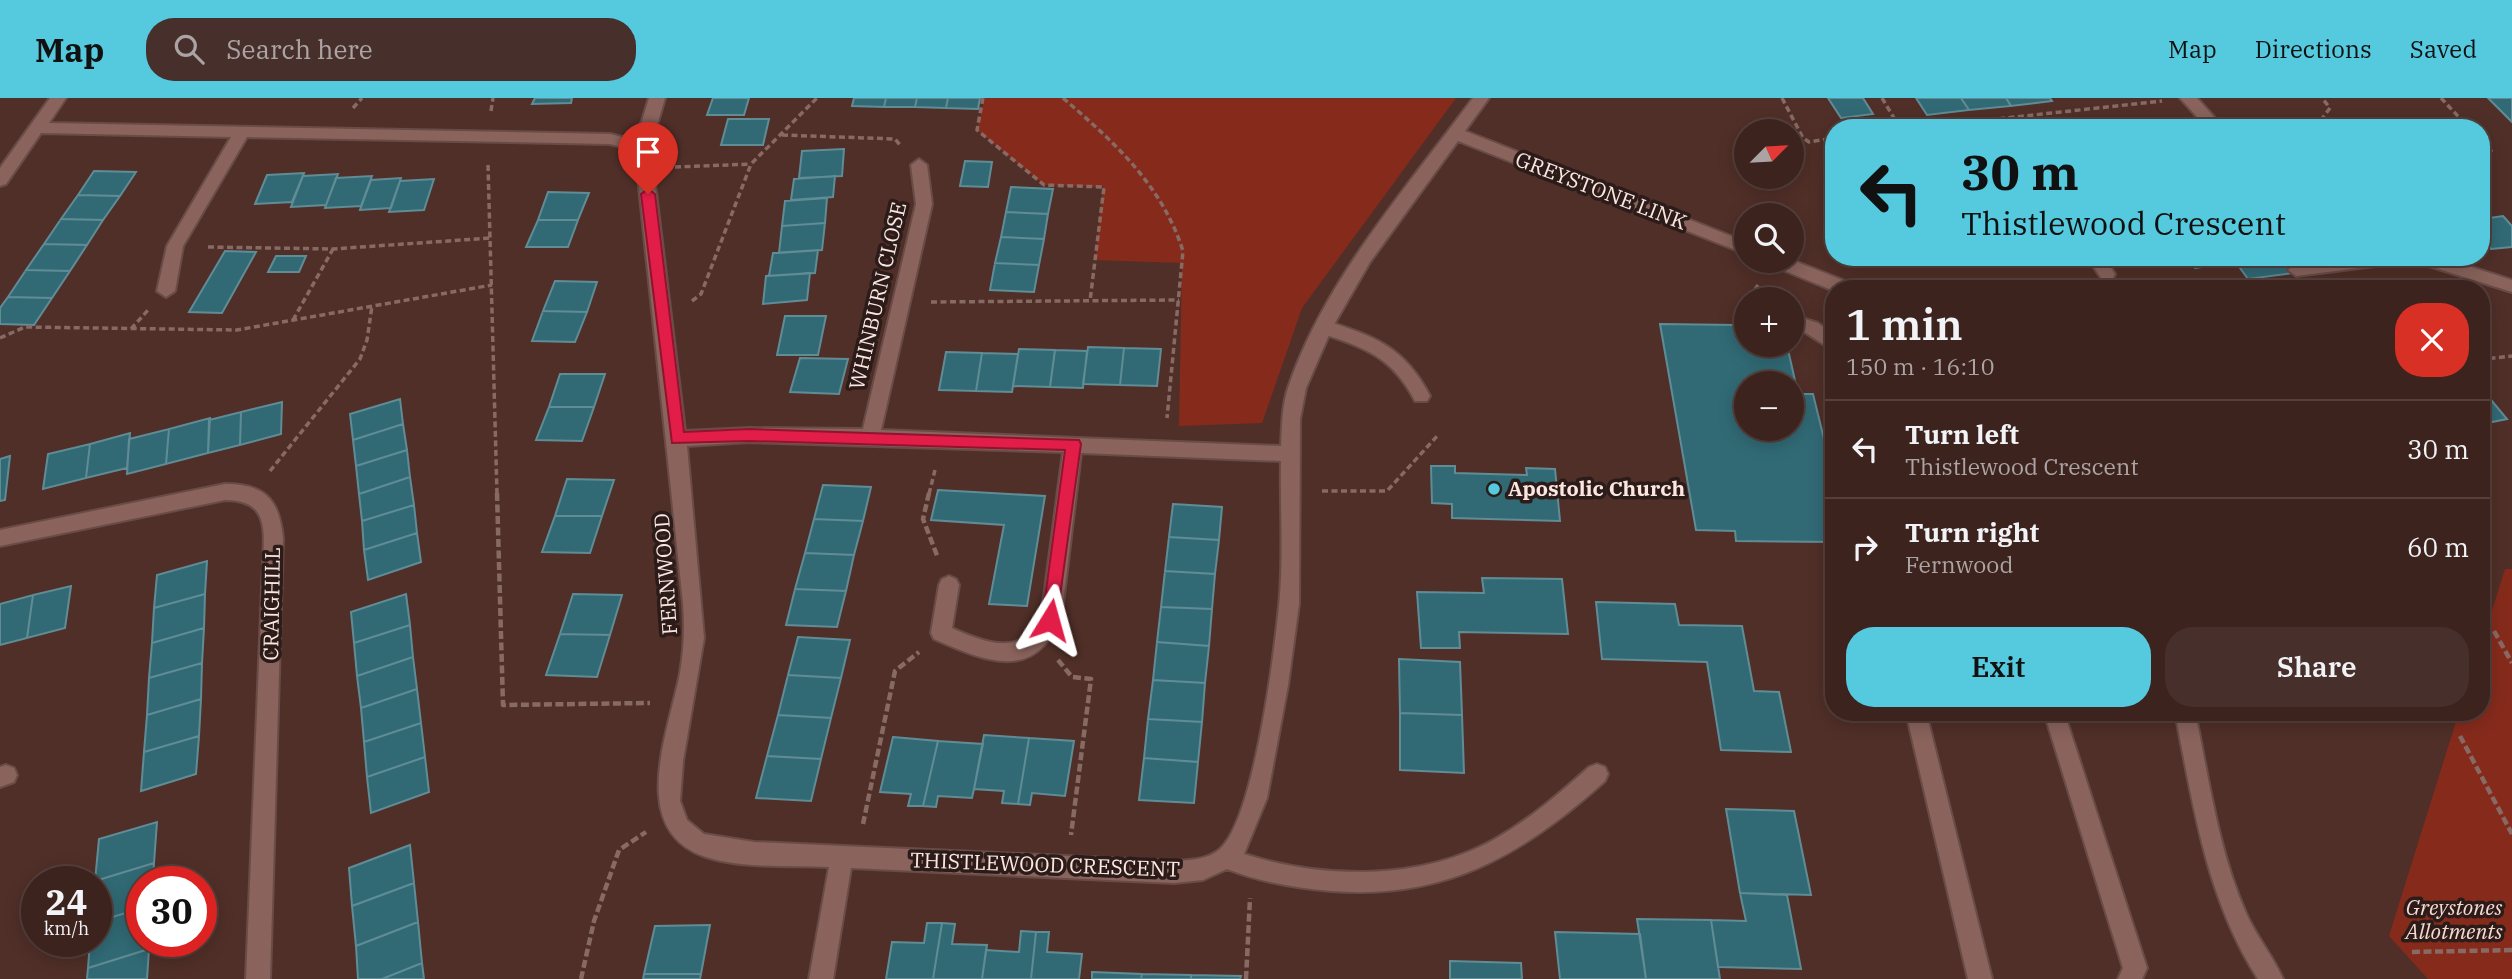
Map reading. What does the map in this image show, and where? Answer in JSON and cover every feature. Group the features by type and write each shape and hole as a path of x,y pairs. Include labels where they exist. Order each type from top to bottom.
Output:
{"street":[{"path":"0,180 58,98"},
{"path":"36,128 610,139 635,145 650,122 657,98"},
{"path":"1481,98 1364,258 1324,327 1297,388 1291,419 1289,604 1278,685 1256,798 1240,842 1226,858 1251,869 1355,882 1389,882 1449,871 1478,861 1513,841 1574,796 1597,774"},
{"path":"2180,99 2205,119"},
{"path":"166,291 174,246 242,132"},
{"name":"GREYSTONE LINK","path":"1456,134 1734,243"},
{"name":"FERNWOOD","path":"635,145 645,169 664,324 694,637 685,705 671,775 669,800 672,816"},
{"name":"WHINBURN CLOSE","path":"870,437 925,204 919,165"},
{"path":"2101,266 2107,274"},
{"path":"2296,270 2328,266"},
{"path":"2448,266 2512,286"},
{"path":"1804,272 1825,280"},
{"path":"1804,326 1825,337"},
{"path":"1324,327 1374,346 1400,360 1420,396"},
{"path":"677,439 749,435 870,437 1290,454"},
{"path":"949,585 941,633 979,650 998,654 1019,650 1040,638 1048,628 1052,612 1073,444"},
{"path":"0,538 216,493 231,491 251,495"},
{"name":"CRAIGHILL","path":"251,495 268,507 273,531 258,979"},
{"path":"1918,721 1980,979"},
{"path":"2057,721 2135,968 2130,979"},
{"path":"2187,721 2222,882 2240,928 2271,979"},
{"path":"672,816 679,829 690,840 718,849 849,857 821,979"},
{"name":"THISTLEWOOD CRESCENT","path":"849,857 1181,871 1203,869 1226,858"}],"path":[{"path":"664,324 701,294 751,164 817,98"},
{"path":"983,98 977,130 1045,186 1104,187 1090,301"},
{"path":"1063,98 1118,145 1158,195 1179,233 1183,251 1164,448"},
{"path":"1782,98 1803,138 1809,142 1825,139"},
{"path":"1882,98 1895,119"},
{"path":"2322,98 2330,108 2322,119"},
{"path":"2441,98 2461,119"},
{"path":"1988,119 2180,99"},
{"path":"781,135 895,139 919,165"},
{"path":"486,137 503,705 685,705"},
{"path":"645,169 751,164"},
{"path":"174,246 333,249 490,238"},
{"path":"293,321 333,249"},
{"path":"0,338 25,327 237,330 492,285"},
{"path":"901,302 1179,300"},
{"path":"251,495 360,359 367,340 372,306"},
{"path":"2490,358 2512,356"},
{"path":"1290,492 1387,491 1439,434"},
{"path":"942,441 923,519 949,585"},
{"path":"2494,631 2512,663"},
{"path":"849,857 895,671 941,633"},
{"path":"1040,638 1072,677 1090,679 1067,867"},
{"path":"2460,736 2512,834"},
{"path":"581,979 594,921 619,850 672,816"},
{"path":"1246,979 1251,869"},
{"path":"2412,952 2512,950"}],"green space":[{"path":"985,98 1456,98 1302,308 1262,423 1179,426 1182,263 1095,260 1103,187 1044,185 977,130"},
{"name":"Greystones Allotments","path":"2505,569 2512,569 2512,979 2428,979 2389,936 2456,721 2490,721 2490,617"}],"building":[{"path":"535,98 572,98 571,103 532,104"},
{"path":"713,98 749,98 744,115 707,115"},
{"path":"854,98 886,98 884,107 852,106"},
{"path":"886,98 917,98 915,107 884,107"},
{"path":"917,98 948,98 946,108 915,107"},
{"path":"948,98 980,98 978,109 946,108"},
{"path":"1828,98 1863,98 1873,114 1841,118"},
{"path":"1916,98 1961,98 1969,110 1927,115"},
{"path":"1961,98 2006,98 2011,106 1969,110"},
{"path":"2006,98 2050,98 2052,101 2011,106"},
{"path":"2488,98 2512,98 2512,122"},
{"path":"728,119 769,119 763,145 721,145"},
{"path":"844,149 842,176 799,178 802,151"},
{"path":"965,161 992,162 988,187 960,186"},
{"path":"94,171 136,172 120,196 78,195"},
{"path":"304,173 292,202 255,204 267,175"},
{"path":"338,174 326,205 291,207 303,176"},
{"path":"372,176 361,206 325,208 336,178"},
{"path":"835,176 833,197 791,200 794,179"},
{"path":"401,178 391,208 360,210 371,180"},
{"path":"434,179 424,210 389,212 400,181"},
{"path":"1011,187 1053,189 1048,214 1006,212"},
{"path":"548,192 589,193 578,220 538,220"},
{"path":"78,195 120,196 103,220 61,219"},
{"path":"827,198 825,223 782,226 785,201"},
{"path":"1006,212 1048,214 1044,239 1001,237"},
{"path":"2503,216 2512,226 2512,247 2490,248 2490,218"},
{"path":"61,219 103,220 87,245 44,244"},
{"path":"538,220 578,220 568,247 526,247"},
{"path":"825,223 822,250 779,253 782,226"},
{"path":"1001,237 1044,239 1039,265 995,263"},
{"path":"44,244 87,245 70,271 26,270"},
{"path":"818,250 815,273 769,276 773,253"},
{"path":"225,251 256,252 222,313 189,312"},
{"path":"276,256 306,256 299,272 268,272"},
{"path":"995,263 1039,265 1034,292 990,290"},
{"path":"2239,266 2288,266 2293,273 2248,279"},
{"path":"26,270 70,271 52,298 8,297"},
{"path":"810,273 807,300 763,304 766,276"},
{"path":"555,281 597,282 587,312 543,311"},
{"path":"8,297 52,298 34,325 0,324 0,308"},
{"path":"543,311 587,312 575,342 532,341"},
{"path":"785,316 826,316 818,355 777,355"},
{"path":"1660,324 1734,325 1734,357 1790,357 1793,371 1734,371 1734,441 1804,441 1804,394 1813,394 1825,439 1825,542 1736,541 1735,531 1696,530"},
{"path":"1088,347 1124,348 1120,385 1083,384"},
{"path":"1124,348 1161,349 1157,386 1120,385"},
{"path":"1019,349 1055,350 1050,387 1013,386"},
{"path":"1055,350 1087,351 1083,388 1050,387"},
{"path":"946,352 982,353 976,391 939,390"},
{"path":"982,353 1018,354 1012,392 976,391"},
{"path":"800,358 848,359 839,394 790,392"},
{"path":"560,374 605,374 594,407 549,407"},
{"path":"400,399 403,424 353,440 350,414"},
{"path":"2490,399 2507,419 2490,422"},
{"path":"282,402 281,434 240,445 241,412"},
{"path":"549,407 594,407 582,441 536,440"},
{"path":"241,412 240,445 208,453 209,420"},
{"path":"210,418 208,453 166,464 169,429"},
{"path":"403,424 407,450 356,466 353,440"},
{"path":"169,429 166,464 127,474 129,439"},
{"path":"130,433 127,468 86,478 90,444"},
{"path":"90,444 86,478 43,489 48,454"},
{"path":"407,450 410,477 359,494 356,466"},
{"path":"10,456 5,500 0,501 0,459"},
{"name":"Apostolic Church","path":"1431,466 1455,466 1455,473 1527,475 1526,468 1555,469 1560,521 1452,518 1452,504 1432,503"},
{"path":"410,477 414,505 362,521 359,494"},
{"path":"567,479 614,480 602,516 555,516"},
{"path":"823,485 871,487 863,521 814,519"},
{"path":"938,490 1045,496 1027,606 989,604 1004,525 931,520"},
{"path":"1173,504 1222,507 1219,540 1169,537"},
{"path":"414,505 417,533 364,550 362,521"},
{"path":"555,516 602,516 590,553 542,552"},
{"path":"814,519 863,521 854,555 805,553"},
{"path":"417,533 421,562 368,580 364,550"},
{"path":"1169,537 1219,540 1215,574 1165,571"},
{"path":"805,553 854,555 846,591 795,589"},
{"path":"207,561 205,594 154,608 157,575"},
{"path":"1165,571 1215,574 1212,609 1161,607"},
{"path":"1482,578 1562,579 1568,634 1459,632 1460,648 1421,648 1417,592 1484,593"},
{"path":"71,586 65,628 27,638 33,595"},
{"path":"795,589 846,591 837,627 786,625"},
{"path":"205,594 204,628 152,643 154,608"},
{"path":"406,594 410,625 354,643 351,612"},
{"path":"573,594 622,595 610,635 560,634"},
{"path":"33,595 27,638 0,645 0,604"},
{"path":"1596,602 1675,604 1679,625 1742,626 1754,691 1779,692 1791,752 1721,750 1707,662 1602,659"},
{"path":"1161,607 1212,609 1209,646 1157,642"},
{"path":"410,625 413,657 357,676 354,643"},
{"path":"204,628 202,663 149,678 152,643"},
{"path":"560,634 610,635 597,677 546,675"},
{"path":"798,637 850,640 841,678 788,675"},
{"path":"1157,642 1209,646 1205,683 1153,680"},
{"path":"413,657 417,689 361,708 357,676"},
{"path":"1399,659 1460,662 1462,715 1400,713"},
{"path":"202,663 201,699 147,715 149,678"},
{"path":"788,675 841,678 831,718 778,715"},
{"path":"1153,680 1205,683 1202,722 1148,719"},
{"path":"417,689 421,723 364,742 361,708"},
{"path":"201,699 199,736 144,752 147,715"},
{"path":"1400,713 1462,715 1464,773 1400,770"},
{"path":"778,715 831,718 821,759 767,756"},
{"path":"1148,719 1202,722 1198,762 1144,758"},
{"path":"421,723 425,757 367,777 364,742"},
{"path":"984,735 1029,738 1018,804 1002,803 1004,791 974,789"},
{"path":"199,736 196,774 141,791 144,752"},
{"path":"893,737 938,741 923,806 908,806 911,794 880,792"},
{"path":"1029,738 1074,741 1065,796 1032,793 1030,805 1018,804"},
{"path":"938,741 983,744 972,798 938,796 936,807 923,806"},
{"path":"767,756 821,759 811,801 756,798"},
{"path":"425,757 429,792 371,813 367,777"},
{"path":"1144,758 1198,762 1194,803 1139,800"},
{"path":"1726,809 1794,811 1811,895 1740,893"},
{"path":"157,822 154,863 126,866 126,872 112,876 112,866 96,866 99,839"},
{"path":"410,845 414,883 352,906 349,868"},
{"path":"126,872 126,913 112,917 112,876"},
{"path":"414,883 418,922 356,946 352,906"},
{"path":"1740,893 1787,895 1801,969 1718,967 1711,920 1746,921"},
{"path":"126,913 126,956 88,968 89,957 112,957 112,917"},
{"path":"1637,919 1711,920 1720,979 1646,979"},
{"path":"418,922 422,963 382,979 358,979 356,946"},
{"path":"927,923 942,923 933,979 886,979 892,942 924,943"},
{"path":"942,923 955,924 952,944 987,945 982,979 933,979"},
{"path":"710,925 701,974 644,974 655,926"},
{"path":"1021,931 1036,932 1031,979 982,979 986,950 1019,952"},
{"path":"1036,932 1049,932 1047,952 1082,954 1079,979 1031,979"},
{"path":"1555,932 1640,934 1646,979 1560,979"},
{"path":"126,956 148,957 147,979 87,979 88,968"},
{"path":"1450,961 1521,963 1522,979 1450,979"},
{"path":"422,963 424,979 382,979"},
{"path":"1092,972 1142,974 1141,979 1092,979"},
{"path":"644,974 701,974 700,979 643,979"},
{"path":"1142,974 1191,975 1191,979 1141,979"},
{"path":"1191,975 1241,976 1240,979 1191,979"}],"place":[{"name":"Apostolic Church","path":"1494,489"}],"route":[{"path":"648,194 677,439 749,435 1073,444 1050,620"}]}
